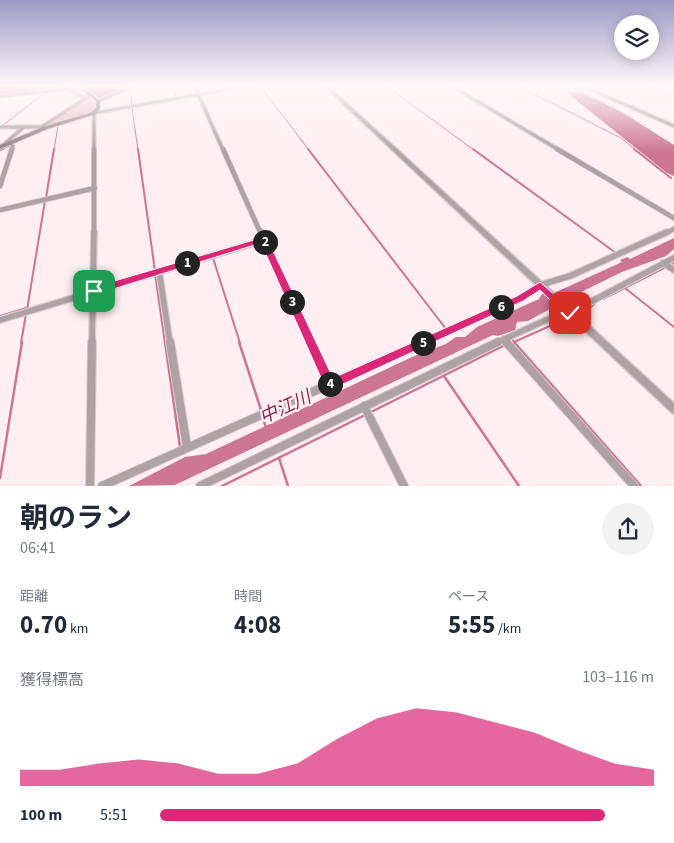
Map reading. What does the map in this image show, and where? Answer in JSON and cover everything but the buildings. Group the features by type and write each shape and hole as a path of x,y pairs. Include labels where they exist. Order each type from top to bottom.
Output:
{"main road":[{"path":"1,147 44,127 94,113 98,108"}],"street":[{"path":"0,127 44,127 71,108"},
{"path":"90,486 94,291 94,113 125,108"},
{"path":"205,108 330,385"},
{"path":"348,108 674,409"},
{"path":"487,108 674,218"},
{"path":"631,108 674,126"},
{"path":"1,147 24,126"},
{"path":"0,186 13,146 10,143"},
{"path":"0,210 95,188"},
{"path":"102,486 674,229"},
{"path":"0,320 264,240"},
{"path":"200,486 504,339 546,320 560,318 674,258"},
{"path":"663,263 674,270"},
{"path":"159,271 187,447"},
{"path":"504,339 634,486"},
{"path":"364,406 404,486"}],"shaded area":[{"path":"73,108 95,108 86,114 47,125"},
{"path":"586,108 613,108 674,145 674,176 667,173"},
{"path":"674,238 674,249 666,256 622,272 528,321 517,322 515,330 498,336 493,335 175,485 129,486 185,457 206,454 412,357 446,344 456,337 465,337 477,327 539,299 542,294 554,293 622,262 620,260 627,257 630,259"}],"waterway":[{"path":"2,126 26,108"},
{"path":"103,110 117,108"},
{"path":"132,108 138,150"},
{"path":"277,108 309,150"},
{"path":"416,108 474,150"},
{"path":"561,108 621,138 636,150"},
{"path":"54,150 58,126"},
{"path":"3,149 0,150 10,146"},
{"path":"46,198 54,149"},
{"path":"138,149 155,271"},
{"path":"308,149 446,329"},
{"path":"473,149 616,253"},
{"path":"634,149 671,178"},
{"path":"27,310 45,201"},
{"path":"213,258 240,343"},
{"path":"669,266 674,263"},
{"path":"603,299 666,267"},
{"path":"155,274 165,343"},
{"path":"625,288 674,327"},
{"path":"580,318 596,302"},
{"path":"0,316 26,308"},
{"path":"21,343 26,314"},
{"path":"514,342 552,325 573,322"},
{"path":"511,338 514,342"},
{"path":"0,478 22,342"},
{"path":"165,342 180,447"},
{"name":"中江川","path":"239,342 261,410"},
{"path":"514,342 641,486"},
{"path":"371,412 505,345"},
{"path":"444,376 519,486"},
{"path":"222,486 365,415"},
{"name":"中江川","path":"263,418 266,428"},
{"path":"279,458 288,486"}],"route":[{"path":"94,291 264,240 330,385 520,299 540,285 570,313"}]}
